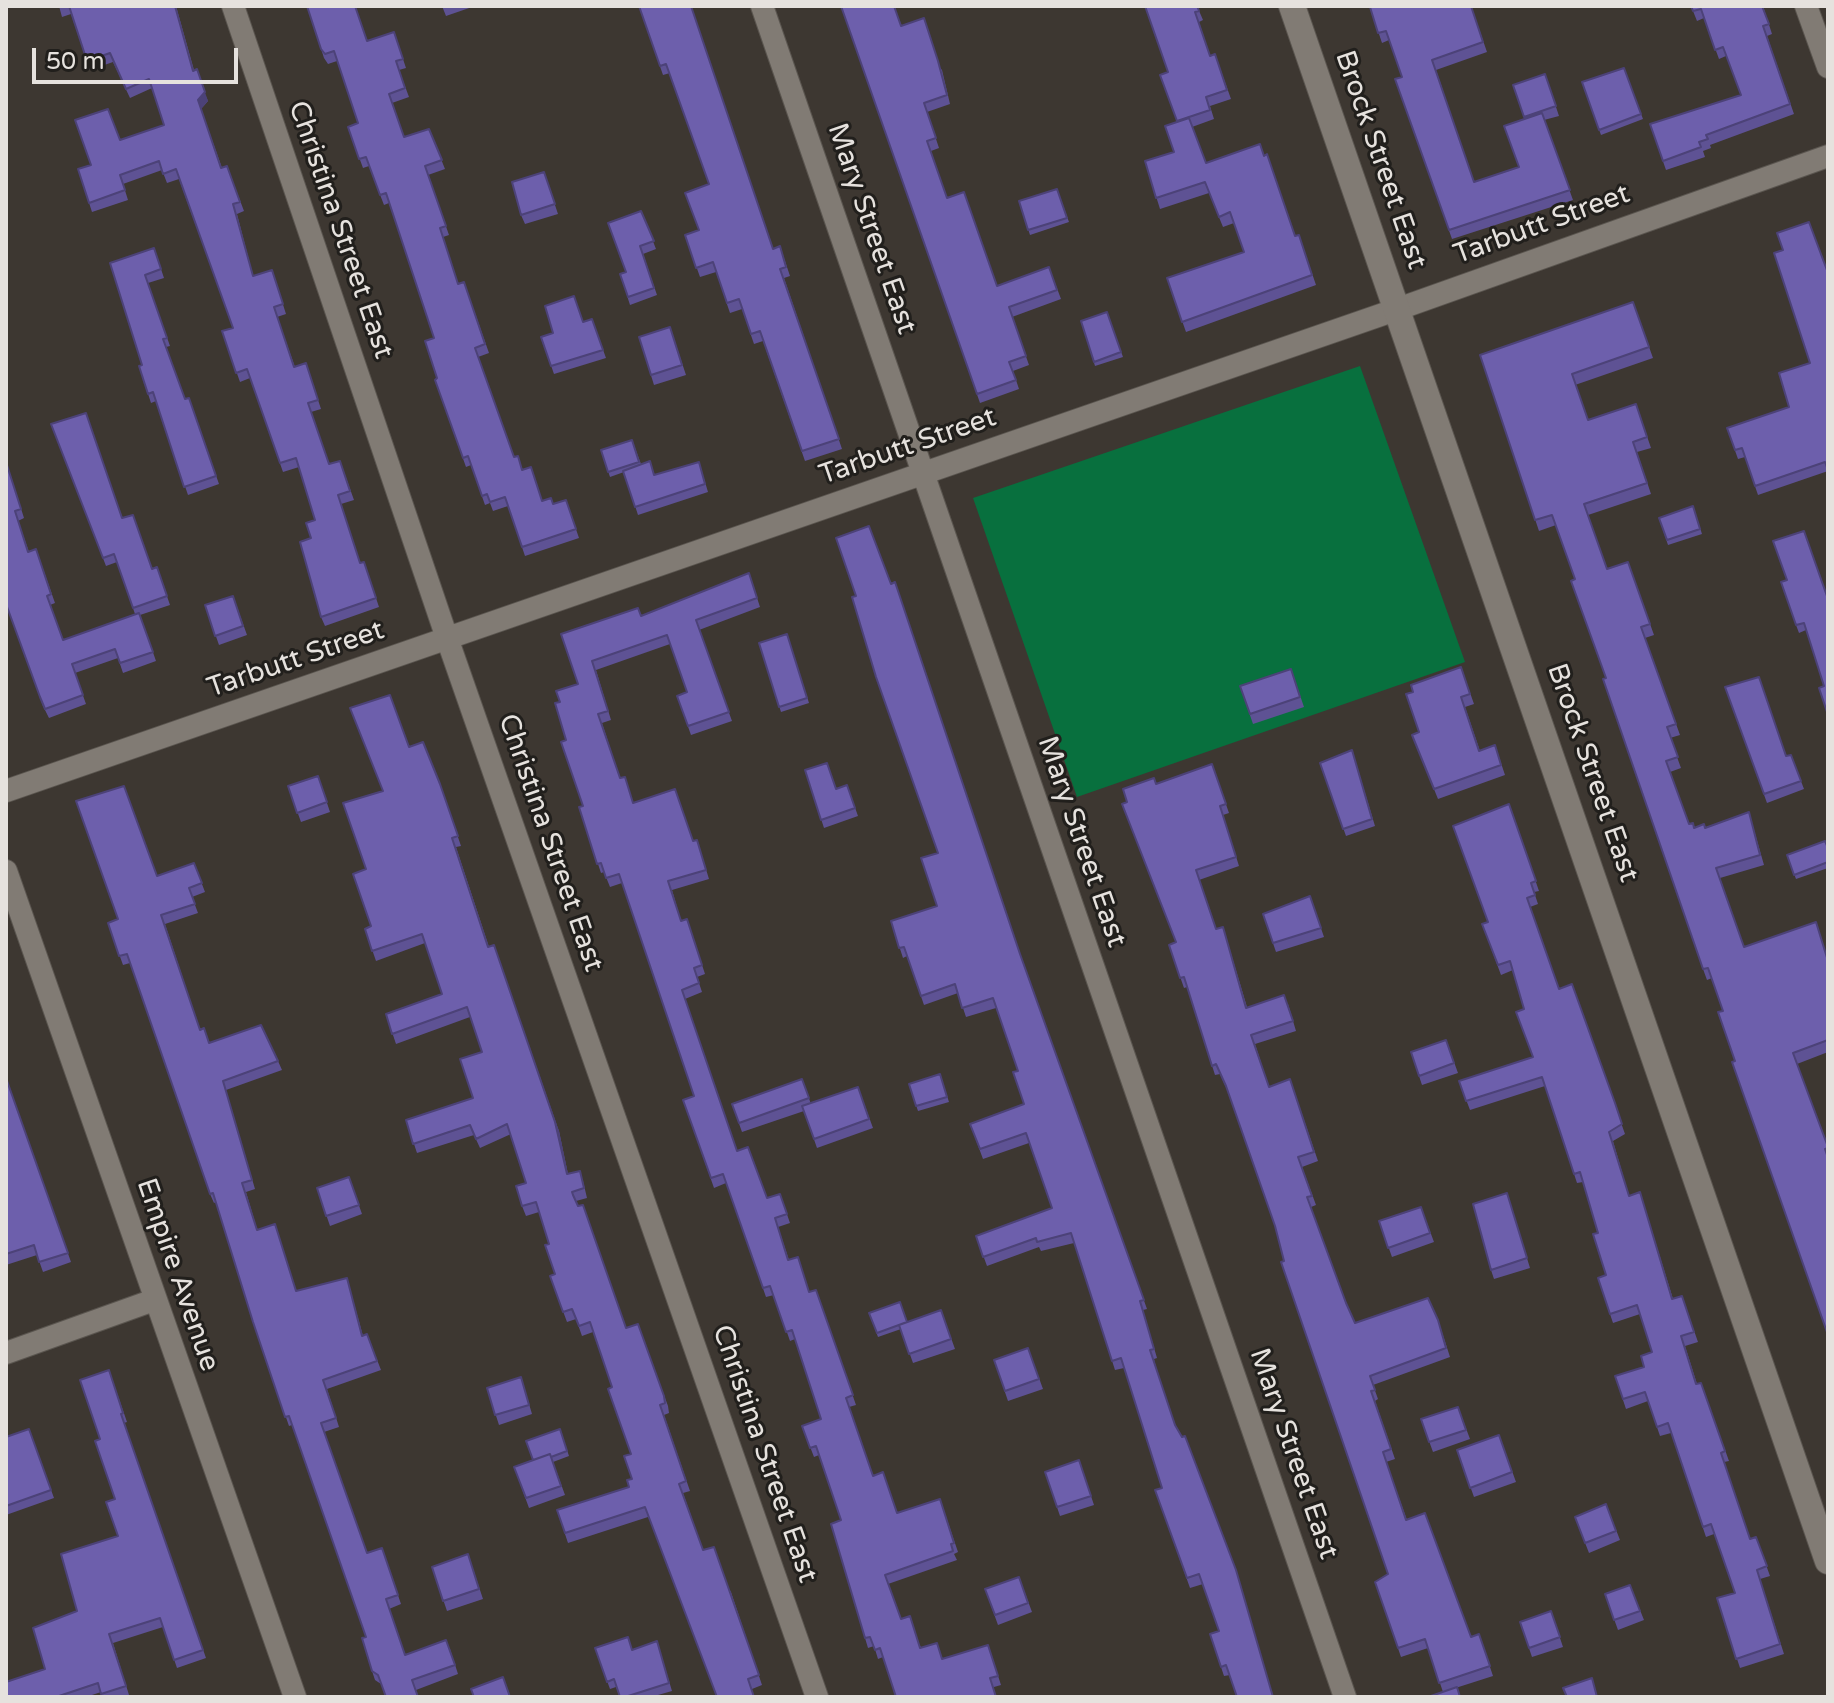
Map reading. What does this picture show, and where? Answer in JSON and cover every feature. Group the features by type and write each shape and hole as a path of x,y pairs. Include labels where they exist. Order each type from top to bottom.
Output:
{"street":[{"name":"Christina Street East","path":"233,6 447,638 817,1697"},
{"name":"Mary Street East","path":"762,6 1345,1697"},
{"name":"Brock Street East","path":"1292,6 1828,1561"},
{"path":"1806,6 1828,67"},
{"name":"Tarbutt Street","path":"6,791 1398,309 1828,156"},
{"name":"Empire Avenue","path":"6,871 14,918 295,1697"},
{"path":"6,1353 154,1300"}],"green space":[{"path":"1360,366 1465,662 1077,797 973,498"}],"building":[{"path":"69,6 175,6 193,71 197,69 205,92 198,100 221,168 227,166 240,202 233,204 253,276 272,270 283,304 274,307 294,367 306,363 318,400 308,403 329,464 340,461 350,491 338,495 360,563 364,562 376,598 321,617 300,542 311,538 306,523 315,520 296,458 280,463 247,369 236,373 222,331 233,328 176,169 163,174 159,161 120,175 125,190 89,203 78,169 91,165 75,120 108,109 120,140 164,125 149,79 126,89 110,53 87,61"},
{"path":"307,6 355,6 367,41 394,32 403,59 396,61 405,88 389,94 404,137 429,129 442,160 425,166 446,226 440,228 458,284 464,282 485,344 475,348 514,457 518,456 522,470 531,467 542,501 551,498 553,504 566,500 576,529 522,547 505,497 490,502 487,494 482,496 468,456 463,458 435,380 437,378 425,341 434,338 386,193 380,195 366,157 359,159 348,127 358,123 334,51 325,54 321,49"},
{"path":"639,6 691,6 773,249 780,246 786,267 780,269 839,439 802,451 760,331 751,334 739,299 727,303 713,262 696,268 685,235 699,230 685,193 709,184 666,64 660,66"},
{"path":"841,6 894,6 901,26 924,18 947,95 924,103 936,138 927,141 947,198 964,192 997,286 1049,267 1057,290 1009,307 1026,356 1009,362 1016,380 977,394"},
{"path":"1145,6 1197,6 1199,11 1195,12 1210,56 1215,54 1227,90 1206,97 1210,110 1177,121 1160,75 1168,72"},
{"path":"1471,6 1483,42 1432,60 1474,182 1519,167 1504,126 1542,113 1570,190 1449,230 1395,79 1402,77 1386,31 1378,33 1370,7"},
{"path":"1691,6 1762,6 1769,24 1763,26 1790,104 1706,135 1708,139 1699,142 1701,147 1663,161 1650,124 1741,95 1723,47 1715,50 1701,9 1693,11"},
{"path":"1624,68 1641,114 1599,130 1582,82"},
{"path":"1545,74 1556,106 1524,117 1513,85"},
{"path":"1189,118 1206,163 1260,144 1264,156 1267,154 1312,275 1182,322 1167,278 1244,252 1230,212 1219,217 1205,182 1156,198 1145,161 1174,152 1165,126"},
{"path":"544,172 555,204 521,215 512,182"},
{"path":"1057,189 1067,218 1028,230 1019,201"},
{"path":"641,211 654,241 640,246 654,288 628,297 620,274 626,272 608,223"},
{"path":"1809,222 1828,273 1828,470 1825,462 1755,486 1742,448 1735,450 1727,428 1789,407 1779,373 1810,363 1774,253 1783,250 1777,233"},
{"path":"154,248 161,269 145,275 167,338 163,339 185,399 189,398 216,476 184,487 153,392 148,394 110,263"},
{"path":"574,296 583,322 592,319 603,350 551,366 541,337 553,333 545,306"},
{"path":"1633,302 1649,347 1572,374 1588,420 1636,404 1647,437 1633,442 1647,483 1584,504 1607,569 1628,562 1650,624 1641,627 1676,724 1667,727 1678,757 1666,761 1689,824 1693,823 1694,828 1704,824 1705,828 1749,812 1760,855 1716,868 1744,947 1816,922 1828,961 1828,1040 1793,1053 1828,1147 1825,1149 1828,1158 1828,1335 1732,1062 1735,1061 1718,1012 1723,1011 1708,968 1703,969 1603,679 1606,678 1571,581 1575,579 1552,515 1535,520 1480,355"},
{"path":"1107,312 1121,352 1094,362 1081,321"},
{"path":"670,327 682,365 651,375 639,337"},
{"path":"86,413 122,518 133,515 152,569 157,567 167,596 133,608 114,554 103,558 51,424"},
{"path":"632,440 639,462 608,472 601,450"},
{"path":"650,461 654,475 699,462 705,484 635,507 623,471"},
{"path":"6,462 21,509 15,511 28,552 36,549 51,594 47,596 63,640 139,613 153,652 120,663 115,649 72,664 83,695 45,709 6,604"},
{"path":"1693,506 1700,529 1667,540 1659,518"},
{"path":"869,526 891,584 895,582 1020,954 1144,1300 1140,1301 1154,1349 1150,1350 1175,1425 1182,1437 1185,1436 1236,1570 1273,1697 1237,1697 1226,1665 1221,1667 1210,1634 1219,1631 1199,1574 1187,1578 1155,1490 1162,1488 1121,1358 1112,1361 1071,1233 1037,1242 1036,1238 983,1257 976,1236 1052,1208 1026,1133 980,1149 970,1124 1024,1104 1013,1072 1018,1071 993,998 962,1008 955,984 921,996 904,947 899,948 891,921 937,906 921,858 938,853 876,677 852,597 856,596 836,538"},
{"path":"1804,531 1828,599 1828,715 1819,688 1824,686 1804,623 1796,625 1781,582 1787,580 1773,541"},
{"path":"749,573 757,598 696,620 729,712 688,726 677,696 687,692 667,635 592,661 608,711 598,714 620,778 625,777 633,803 675,789 693,841 697,840 706,870 668,881 681,921 687,919 702,965 694,968 699,983 682,990 737,1151 748,1147 767,1198 780,1194 787,1214 775,1218 788,1260 798,1257 809,1292 816,1290 853,1395 846,1398 873,1476 883,1472 897,1513 940,1499 954,1543 951,1544 953,1551 885,1575 901,1619 910,1616 920,1648 937,1643 942,1659 988,1645 998,1676 990,1678 996,1697 896,1697 880,1648 875,1650 870,1637 865,1638 831,1524 841,1520 816,1446 810,1448 802,1426 821,1419 792,1330 786,1332 770,1286 763,1288 723,1174 711,1178 683,1100 694,1096 619,874 606,878 601,863 597,864 579,807 583,806 561,742 566,740 555,703 560,702 556,691 578,684 561,634 638,608 641,616"},
{"path":"233,596 243,626 215,636 205,605"},
{"path":"787,634 807,698 779,707 759,643"},
{"path":"1461,667 1470,694 1461,697 1479,751 1495,745 1501,765 1434,789 1412,735 1419,732 1406,694 1413,692 1411,685"},
{"path":"1291,669 1300,697 1250,714 1240,686"},
{"path":"1759,677 1786,756 1791,755 1801,781 1764,794 1725,687"},
{"path":"390,695 409,747 423,742 440,784 458,836 452,838 488,947 494,945 555,1122 567,1174 580,1171 584,1188 572,1192 573,1195 578,1206 583,1205 626,1328 638,1324 664,1396 665,1403 660,1405 686,1481 679,1484 703,1550 714,1547 759,1675 748,1679 754,1697 717,1697 645,1507 565,1533 557,1510 629,1487 627,1480 632,1479 624,1456 631,1454 608,1389 612,1387 590,1322 579,1326 572,1309 563,1312 550,1276 555,1274 536,1202 522,1206 516,1186 526,1183 507,1124 476,1139 470,1125 413,1144 406,1120 473,1098 460,1059 482,1052 467,1007 392,1034 386,1014 442,994 422,934 372,951 365,929 371,926 353,874 366,869 343,803 383,791 350,708"},
{"path":"1352,750 1372,819 1343,829 1320,763"},
{"path":"827,763 836,789 847,785 855,808 821,820 805,770"},
{"path":"1212,764 1226,804 1220,806 1236,857 1196,870 1216,929 1223,927 1246,1008 1284,995 1293,1021 1251,1035 1269,1087 1290,1079 1314,1152 1298,1157 1312,1196 1307,1197 1346,1303 1355,1323 1428,1298 1446,1348 1370,1376 1375,1390 1371,1391 1391,1449 1383,1452 1406,1520 1425,1513 1471,1637 1479,1634 1490,1666 1439,1683 1425,1639 1398,1648 1375,1582 1388,1574 1281,1262 1284,1261 1275,1226 1226,1086 1216,1064 1212,1066 1184,977 1180,978 1169,945 1176,942 1122,804 1127,802 1123,789 1154,778 1156,784"},
{"path":"318,776 327,802 297,813 288,786"},
{"path":"124,786 157,876 194,863 202,883 189,888 195,904 161,915 200,1030 204,1028 209,1043 261,1025 278,1061 223,1081 252,1180 242,1183 257,1230 275,1224 296,1291 347,1278 362,1336 367,1334 377,1361 323,1380 336,1418 321,1423 367,1553 382,1548 398,1595 386,1599 405,1655 446,1640 455,1665 412,1680 418,1697 386,1697 378,1675 372,1671 362,1638 366,1637 289,1416 285,1417 213,1193 210,1194 127,954 119,956 108,923 118,919 76,801"},
{"path":"1509,804 1536,881 1531,883 1535,895 1527,898 1559,989 1572,984 1615,1103 1622,1124 1609,1132 1629,1196 1640,1192 1672,1299 1682,1296 1694,1332 1681,1336 1696,1384 1701,1383 1725,1451 1721,1453 1750,1539 1756,1537 1767,1566 1757,1570 1780,1644 1736,1659 1717,1598 1735,1593 1711,1524 1703,1527 1668,1423 1657,1427 1645,1392 1623,1399 1615,1376 1644,1367 1641,1356 1652,1352 1637,1305 1610,1314 1598,1278 1606,1275 1593,1234 1598,1233 1580,1172 1574,1174 1542,1077 1466,1101 1459,1081 1533,1057 1516,1012 1524,1009 1510,961 1498,965 1482,924 1488,922 1453,826"},
{"path":"1825,841 1828,862 1794,875 1787,855"},
{"path":"1310,896 1321,928 1273,943 1263,914"},
{"path":"1446,1040 1454,1063 1419,1076 1411,1052"},
{"path":"940,1074 947,1097 916,1106 909,1084"},
{"path":"6,1078 68,1253 39,1262 34,1245 6,1254"},
{"path":"802,1079 809,1098 739,1123 732,1104"},
{"path":"858,1087 869,1119 814,1139 802,1106"},
{"path":"349,1177 359,1205 326,1216 317,1188"},
{"path":"1507,1193 1527,1258 1491,1270 1473,1204"},
{"path":"1421,1207 1430,1233 1388,1248 1379,1221"},
{"path":"900,1302 907,1322 877,1333 869,1313"},
{"path":"941,1310 951,1339 909,1354 899,1325"},
{"path":"1028,1348 1039,1379 1005,1391 994,1360"},
{"path":"109,1370 121,1414 203,1650 174,1660 160,1618 109,1634 126,1686 101,1694 98,1683 56,1697 6,1697 6,1682 45,1669 33,1628 77,1611 61,1554 118,1536 106,1502 115,1499 95,1441 100,1439 80,1380"},
{"path":"521,1377 529,1405 495,1415 487,1388"},
{"path":"1458,1407 1466,1430 1429,1442 1421,1419"},
{"path":"29,1429 51,1490 6,1506 6,1437"},
{"path":"560,1429 567,1451 533,1460 526,1441"},
{"path":"1499,1435 1512,1472 1470,1488 1457,1450"},
{"path":"550,1454 561,1486 526,1498 514,1467"},
{"path":"1079,1460 1091,1496 1057,1507 1045,1472"},
{"path":"1606,1504 1616,1531 1585,1543 1575,1517"},
{"path":"468,1554 479,1589 443,1601 432,1567"},
{"path":"1019,1577 1028,1603 995,1615 985,1589"},
{"path":"1630,1585 1640,1611 1614,1620 1605,1594"},
{"path":"1551,1611 1560,1637 1529,1648 1520,1622"},
{"path":"628,1637 632,1650 657,1641 669,1683 620,1697 614,1679 607,1682 595,1648"},
{"path":"503,1677 510,1697 474,1697 471,1689"},
{"path":"1592,1678 1597,1697 1567,1697 1563,1688"},
{"path":"1457,1687 1460,1697 1428,1697"}]}
